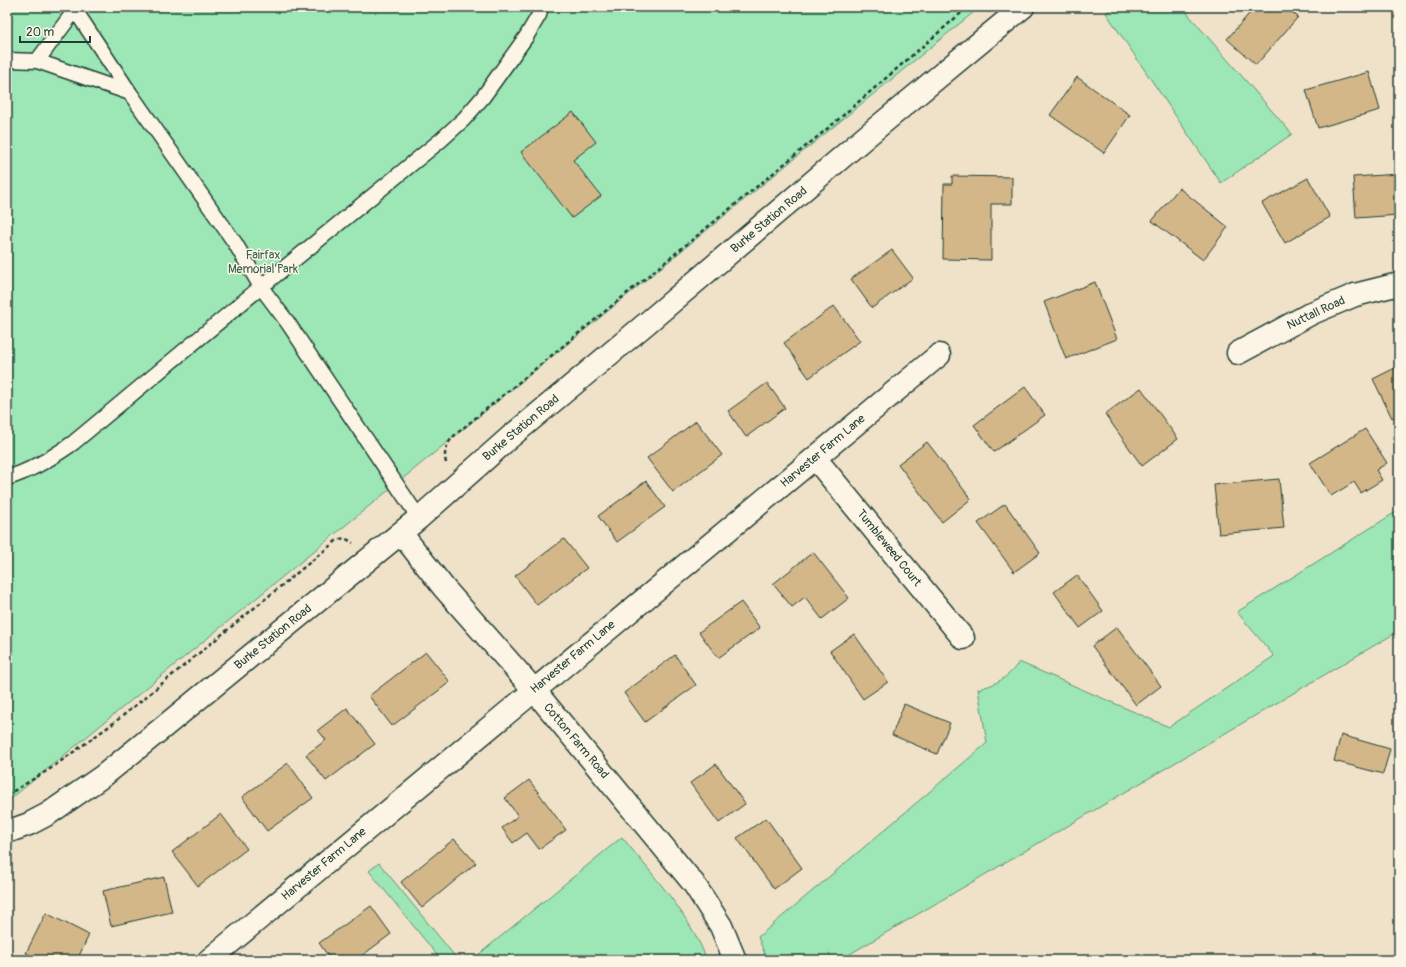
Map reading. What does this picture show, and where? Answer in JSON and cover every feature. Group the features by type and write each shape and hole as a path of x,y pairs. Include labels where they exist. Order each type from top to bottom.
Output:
{"street":[{"name":"Burke Station Road","path":"7,832 29,824 48,814 102,776 401,534 509,438 868,135 1023,7"},
{"name":"Nuttall Road","path":"1238,353 1312,313 1355,295 1399,284"},
{"name":"Harvester Farm Lane","path":"209,960 938,355"},
{"name":"Tumbleweed Court","path":"815,458 963,638"},
{"name":"Cotton Farm Road","path":"401,534 444,588 534,690 694,884 721,926 736,960"}],"lane":[{"path":"7,478 34,468 56,456 73,443 261,287 442,140 464,119 483,97 526,37 539,14 541,7"},
{"path":"37,62 74,8 130,93 235,243 261,287 288,323 420,518"},
{"path":"7,60 37,62 130,93"}],"path":[{"path":"456,485 448,471 445,459 446,446 456,434 833,124 968,7"},
{"path":"7,795 50,769 115,722 336,541 341,538 347,539 372,557"}],"green space":[{"name":"Fairfax Memorial Park","path":"7,7 980,7 13,797 7,797"},
{"path":"1113,7 1194,7 1187,13 1292,134 1221,183 1106,13"},
{"path":"1399,510 1399,631 850,954 853,960 767,960 758,937 987,743 978,689 1002,680 1019,662 1169,727 1274,656 1237,612"},
{"path":"622,837 680,911 690,926 707,960 472,960"},
{"path":"379,863 458,960 441,960 369,871"}],"building":[{"path":"1255,7 1286,7 1298,17 1256,65 1227,39"},
{"path":"1369,72 1380,110 1318,128 1306,90"},
{"path":"1077,77 1130,115 1104,153 1050,115"},
{"path":"573,112 596,142 573,160 601,196 572,218 521,152"},
{"path":"1399,174 1399,215 1356,218 1353,177"},
{"path":"952,176 1012,177 1012,204 991,204 991,260 943,259 944,184 952,184"},
{"path":"1308,178 1330,217 1285,243 1262,203"},
{"path":"1179,188 1228,227 1203,260 1152,221"},
{"path":"892,250 913,278 872,308 851,279"},
{"path":"1095,282 1117,339 1066,359 1044,302"},
{"path":"834,306 860,341 809,378 784,343"},
{"path":"1399,366 1399,414 1392,418 1373,379"},
{"path":"767,383 785,408 746,437 728,411"},
{"path":"1025,387 1045,415 994,452 974,425"},
{"path":"1141,388 1178,439 1142,466 1105,414"},
{"path":"696,421 722,455 673,492 647,458"},
{"path":"1365,429 1387,463 1376,470 1382,480 1361,493 1354,482 1331,496 1310,463"},
{"path":"927,442 971,499 942,522 898,464"},
{"path":"1279,479 1284,528 1219,534 1214,485"},
{"path":"646,481 665,507 617,542 598,516"},
{"path":"1005,504 1040,553 1014,572 978,523"},
{"path":"564,539 587,568 537,605 515,576"},
{"path":"813,552 849,598 822,619 805,597 792,607 773,584"},
{"path":"1077,575 1103,611 1080,628 1054,592"},
{"path":"741,602 760,628 718,658 699,632"},
{"path":"1117,627 1161,686 1136,705 1092,646"},
{"path":"854,634 888,682 863,699 830,651"},
{"path":"426,652 450,682 392,726 369,696"},
{"path":"675,655 696,685 645,722 624,693"},
{"path":"904,704 950,723 937,754 892,735"},
{"path":"347,708 375,744 326,781 306,755 326,740 318,730"},
{"path":"1341,735 1390,749 1383,774 1334,761"},
{"path":"288,763 313,798 267,831 242,797"},
{"path":"716,764 745,804 719,823 690,783"},
{"path":"529,780 566,830 539,849 527,833 513,843 502,828 518,816 505,798"},
{"path":"221,814 247,849 198,886 172,852"},
{"path":"766,818 802,868 774,889 737,838"},
{"path":"454,839 476,863 422,908 401,882"},
{"path":"164,877 172,912 111,926 103,891"},
{"path":"371,906 391,934 356,960 331,960 319,943"},
{"path":"46,913 89,935 77,960 39,960 26,953"}]}
